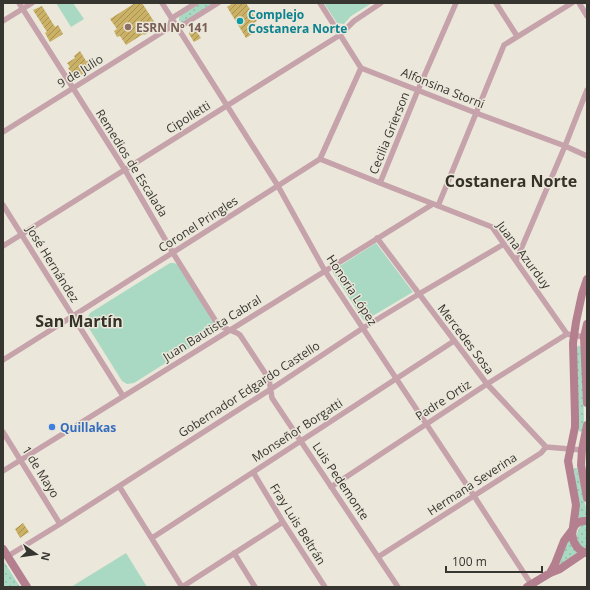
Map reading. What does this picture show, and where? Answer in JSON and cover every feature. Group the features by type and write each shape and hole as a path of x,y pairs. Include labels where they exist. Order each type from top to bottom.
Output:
{"main road":[{"path":"586,553 579,550 575,544 572,534 576,505 568,461 575,427 572,343 570,334 587,279"},
{"path":"587,324 584,337 587,403"},
{"path":"587,425 582,450 581,465 587,498"},
{"path":"550,573 564,541 573,528 579,521 587,521"},
{"path":"3,549 27,587"},
{"path":"529,586 586,553"}],"street":[{"name":"Remedios de Escalada","path":"18,3 125,170 173,253 215,320 220,326 229,330"},
{"path":"3,21 32,3"},
{"name":"Honoria López","path":"162,3 278,186 325,271 474,496 529,586"},
{"path":"196,3 172,18 169,28 178,28 218,3"},
{"path":"320,3 361,68 320,159"},
{"name":"Cipolletti","path":"3,246 340,36 354,21 381,3"},
{"name":"Cecilia Grierson","path":"380,183 456,3"},
{"path":"496,3 517,36"},
{"path":"435,205 476,113 504,45 572,3"},
{"path":"579,3 587,16"},
{"name":"9 de Julio","path":"3,132 169,28"},
{"name":"Alfonsina Storni","path":"361,68 565,146 587,156"},
{"path":"516,261 587,90"},
{"name":"Juana Azurduy","path":"320,159 492,227 570,334"},
{"name":"Coronel Pringles","path":"3,360 320,159"},
{"name":"José Hernández","path":"3,205 123,396"},
{"name":"Juan Bautista Cabral","path":"3,471 377,238 435,205"},
{"name":"Mercedes Sosa","path":"377,238 487,384 546,447"},
{"name":"Gobernador Edgardo Castello","path":"8,556 271,389 363,328 504,244"},
{"name":"Luis Pedemonte","path":"229,330 240,335 268,379 272,398 398,587"},
{"path":"570,334 584,337"},
{"name":"Padre Ortiz","path":"331,486 487,384 570,334"},
{"name":"Monseñor Borgatti","path":"152,538 454,341"},
{"name":"1 de Mayo","path":"3,432 60,524"},
{"path":"546,447 582,450"},
{"name":"Hermana Severina","path":"378,557 541,453 546,447"},
{"name":"Fray Luis Beltrán","path":"253,472 325,587"},
{"path":"119,486 182,587 283,522"},
{"path":"234,553 255,587"}],"green space":[{"path":"56,3 73,3 84,19 71,27"},
{"path":"200,3 215,3 184,22 179,21 181,15"},
{"path":"324,3 372,3 351,16 344,24 337,23"},
{"path":"376,243 413,292 364,321 332,271"},
{"path":"170,263 178,265 214,322 215,330 210,335 134,383 127,384 122,381 87,325 87,319 90,313"},
{"path":"579,346 582,350 584,421 582,431 580,432 578,429 577,347"},
{"path":"574,468 577,468 587,513 587,518 578,520"},
{"path":"583,524 587,525 587,548 580,545 577,538 578,530"},
{"path":"569,537 578,552 559,565"},
{"path":"126,553 147,587 71,587"},
{"path":"3,560 20,587 3,587"}],"building":[{"name":"ESRN Nº 141","path":"135,3 142,3 155,23 153,24 156,28 126,45 120,36 117,37 114,31 117,29 110,19"},
{"path":"233,3 246,3 257,21 247,27 252,34 246,38 227,7"},
{"path":"42,6 55,27 58,25 63,34 50,42 45,33 47,32 33,10"},
{"path":"194,28 201,38 194,42 189,34 190,30"},
{"path":"80,51 86,61 89,60 93,67 76,78 68,68 70,67 67,63 75,58 74,56"},
{"path":"23,523 29,532 20,538 15,529"}],"place":[{"name":"Complejo Costanera Norte","path":"240,21"},
{"name":"ESRN Nº 141","path":"128,27"},
{"name":"Quillakas","path":"52,427"}],"district":[{"name":"Costanera Norte","path":"511,181"},
{"name":"San Martín","path":"79,321"}]}
